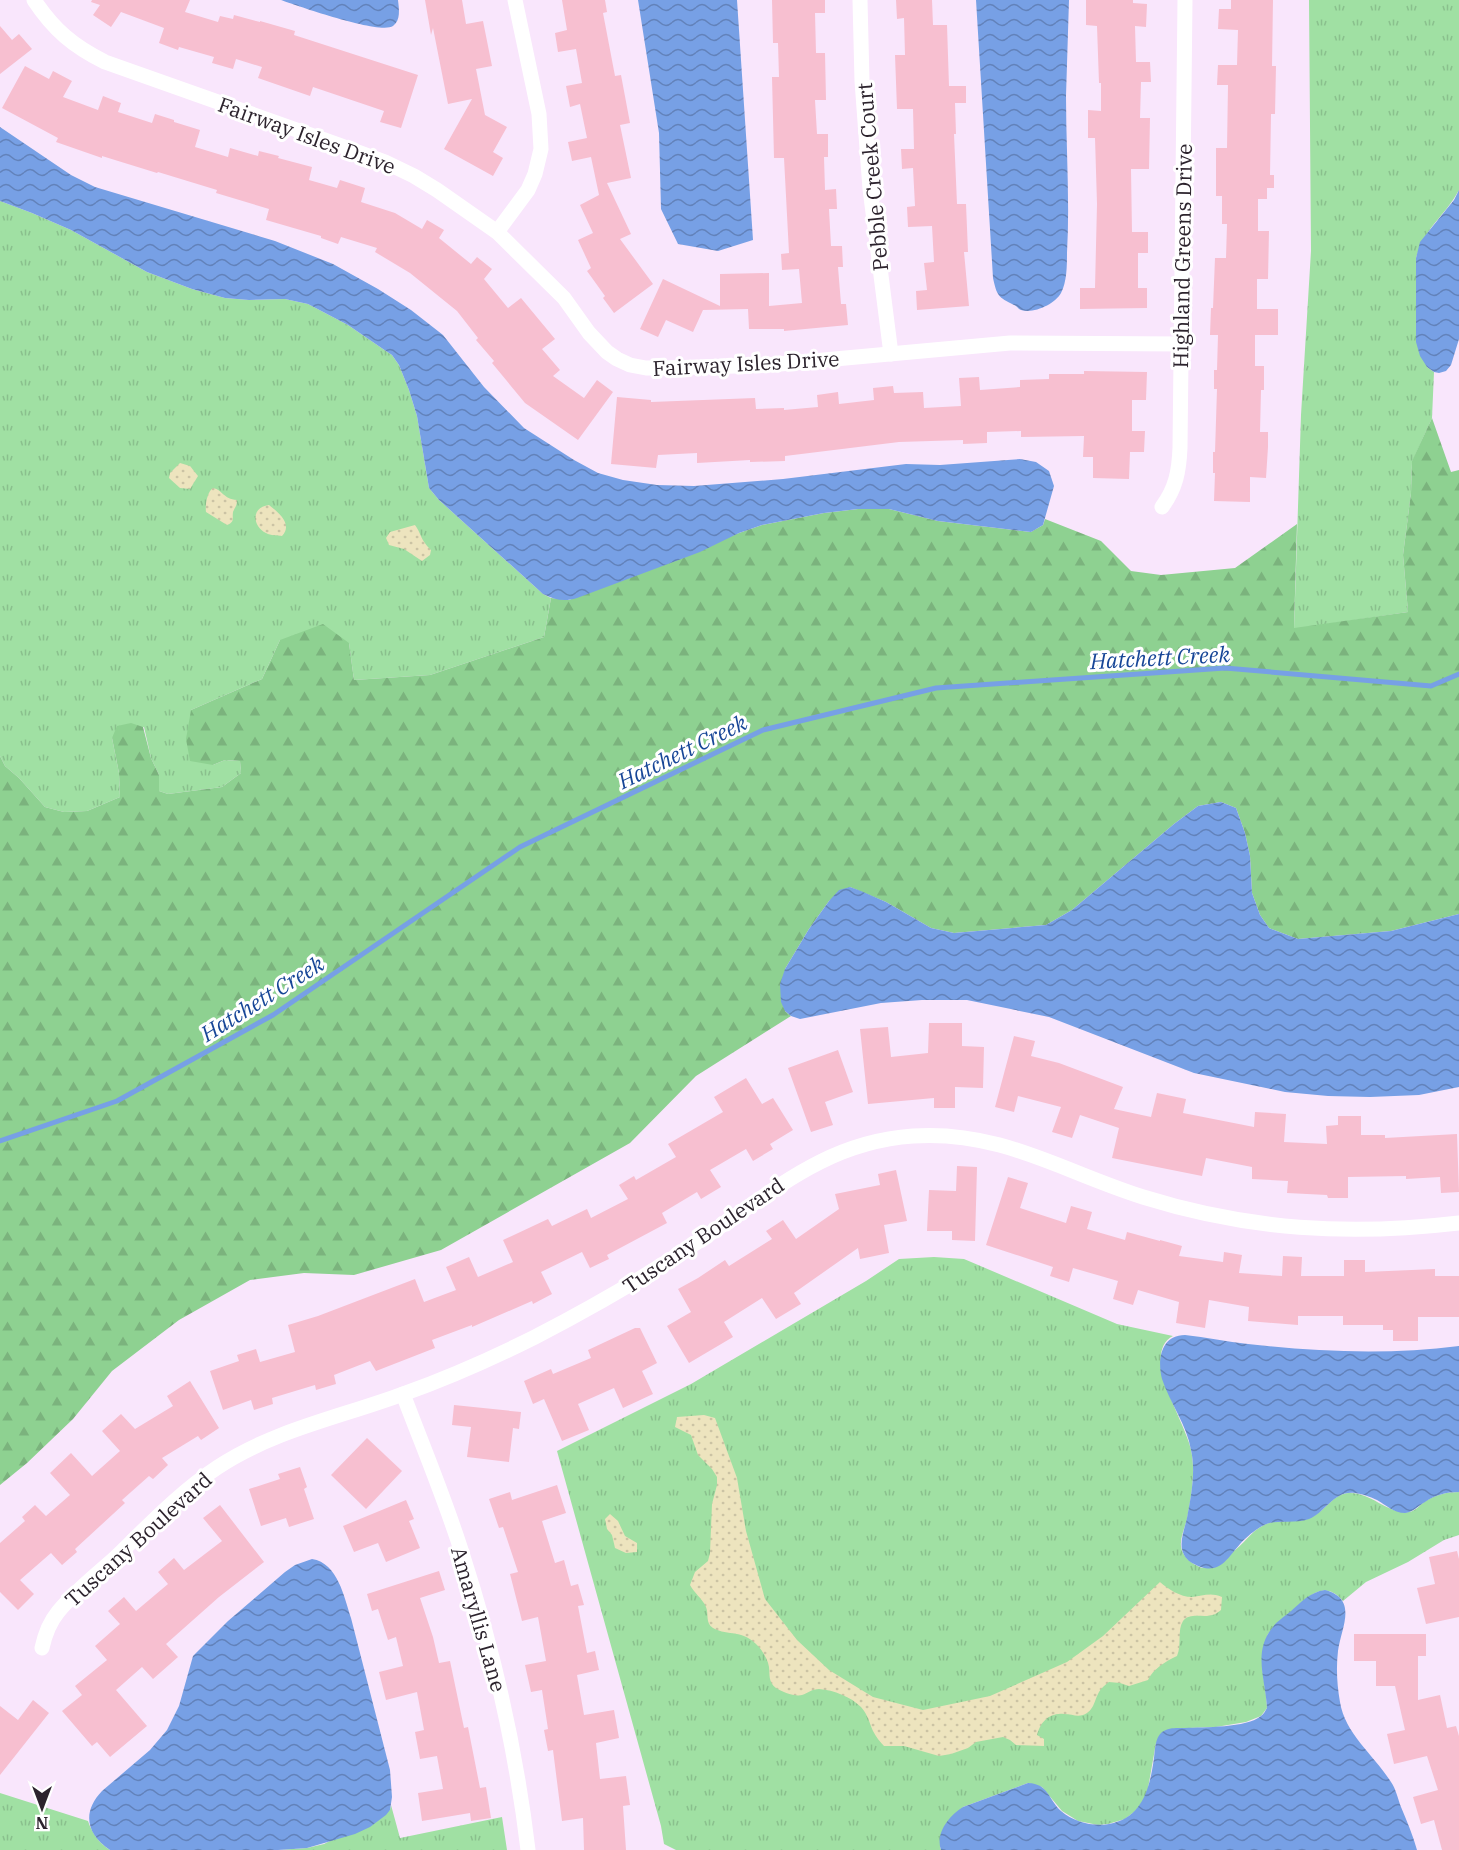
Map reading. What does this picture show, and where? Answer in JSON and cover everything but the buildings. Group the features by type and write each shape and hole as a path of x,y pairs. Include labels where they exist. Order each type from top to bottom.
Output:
{"street":[{"name":"Fairway Isles Drive","path":"34,0 64,37 105,62 385,162 437,190 497,232 564,298 597,343 617,359 630,365 662,369 734,367 1010,343 1182,344"},
{"path":"497,232 532,182 541,142 539,114 515,0"},
{"name":"Pebble Creek Court","path":"860,0 862,81 870,189 891,354"},
{"name":"Highland Greens Drive","path":"1162,507 1174,489 1179,465 1185,0"},
{"name":"Tuscany Boulevard","path":"42,1648 49,1625 65,1604 179,1498 214,1470 239,1454 262,1443 403,1395 535,1337 628,1286 708,1235 787,1179 818,1161 852,1148 883,1139 945,1135 999,1144 1100,1183 1177,1208 1295,1228 1386,1229 1459,1223"},
{"name":"Amaryllis Lane","path":"403,1395 462,1552 490,1650 512,1746 528,1850"}],"green space":[{"path":"1309,0 1459,0 1459,190 1430,230 1416,258 1427,367 1434,372 1432,418 1412,462 1411,493 1403,555 1408,612 1294,629 1301,415 1311,251"},
{"path":"0,201 71,230 147,272 192,289 225,298 285,299 308,304 348,325 392,355 399,365 417,416 429,488 439,500 543,594 551,598 544,637 430,675 354,680 349,643 280,640 262,679 191,710 213,765 225,760 240,761 241,773 222,787 168,794 159,791 159,775 151,758 144,727 112,738 119,773 120,797 87,811 64,812 45,807 5,766 0,756"},
{"path":"1432,418 1451,472 1459,470 1459,914 1391,931 1298,939 1269,928 1260,915 1252,893 1250,856 1236,808 1221,802 1198,806 1072,910 1046,925 954,933 931,928 886,902 850,887 829,901 785,969 785,1011 791,1016 696,1076 630,1143 441,1250 354,1275 304,1273 250,1280 179,1320 112,1371 73,1419 0,1485 0,756 5,766 45,807 64,812 87,811 120,797 119,773 112,738 117,726 131,723 143,727 151,758 159,775 159,791 168,794 222,787 241,773 240,761 225,760 213,765 190,761 186,739 191,710 262,679 280,640 323,624 349,643 354,680 430,675 544,637 551,598 569,600 762,525 858,509 889,509 938,521 1031,532 1043,525 1045,519 1101,541 1131,571 1161,575 1235,568 1297,524 1294,628 1408,612 1403,555 1411,493 1412,461"},
{"path":"934,1257 964,1259 1117,1324 1173,1336 1164,1345 1161,1357 1163,1373 1188,1439 1193,1467 1190,1502 1181,1546 1185,1557 1198,1566 1202,1568 1228,1555 1266,1524 1309,1518 1339,1496 1349,1493 1365,1496 1394,1510 1409,1512 1436,1496 1459,1492 1459,1535 1444,1540 1408,1562 1366,1582 1343,1601 1336,1594 1323,1590 1305,1600 1268,1634 1262,1663 1267,1708 1261,1716 1246,1722 1216,1727 1189,1728 1156,1743 1147,1794 1139,1808 1125,1819 1098,1825 1078,1821 1062,1811 1042,1787 1028,1783 963,1807 940,1846 941,1850 676,1850 664,1844 661,1826 557,1451 691,1384 866,1281 899,1259"},
{"path":"0,1793 88,1821 96,1837 110,1850 0,1850"},
{"path":"391,1805 400,1838 502,1817 507,1850 278,1850 324,1844 390,1810"}],"sand":[{"path":"180,463 190,466 198,476 190,489 180,488 169,478 170,473"},
{"path":"213,488 237,500 230,524 227,525 206,512 209,492"},
{"path":"269,505 285,523 285,532 282,536 266,533 256,522 256,513 259,509"},
{"path":"415,525 431,550 430,555 422,561 404,549 389,545 386,538 390,532"},
{"path":"704,1415 715,1418 737,1478 746,1531 765,1599 797,1640 829,1670 873,1697 923,1710 990,1696 1067,1662 1103,1636 1160,1582 1183,1596 1222,1597 1221,1610 1213,1615 1186,1618 1180,1629 1177,1656 1160,1666 1148,1680 1129,1686 1109,1682 1100,1691 1087,1713 1078,1716 1059,1714 1046,1719 1037,1735 1044,1739 1044,1746 1016,1745 1003,1737 976,1742 968,1748 939,1756 904,1746 884,1746 874,1733 861,1707 852,1700 819,1689 802,1695 779,1690 773,1686 765,1656 753,1641 741,1635 719,1631 709,1624 706,1607 690,1585 695,1572 708,1561 710,1553 712,1504 717,1477 698,1455 691,1435 675,1427 677,1417"},
{"path":"610,1514 618,1521 625,1536 637,1543 637,1552 626,1553 615,1548 605,1519"}],"water":[{"path":"281,0 398,0 399,14 393,26 372,27 338,19"},
{"path":"638,0 737,0 753,240 718,251 678,244 661,209 659,133"},
{"path":"976,0 1069,0 1066,96 1068,214 1066,273 1063,289 1058,297 1044,307 1032,311 1021,310 1001,298 993,278"},
{"path":"0,127 71,175 95,187 275,241 333,264 378,289 411,310 443,335 484,387 524,428 598,473 623,480 657,485 694,486 783,479 906,464 940,465 1020,459 1036,462 1049,471 1054,486 1043,525 1031,532 938,521 889,509 858,509 824,513 762,525 739,533 700,552 577,598 560,600 552,598 543,594 439,500 429,488 417,416 399,365 392,355 348,325 308,304 285,299 225,298 192,289 147,272 71,230 0,201"},
{"path":"1459,190 1459,339 1451,365 1446,371 1439,373 1427,367 1420,356 1416,342 1416,258 1420,242 1454,200"},
{"path":"1221,802 1236,808 1250,856 1252,893 1260,915 1269,928 1298,939 1391,931 1459,914 1459,1087 1419,1095 1370,1097 1285,1092 1194,1073 1049,1017 967,1000 881,1003 800,1019 785,1011 781,1002 780,984 785,969 809,929 839,890 850,887 861,891 886,902 931,928 954,933 1046,925 1072,910 1198,806"},
{"path":"1185,1335 1248,1344 1327,1351 1406,1351 1459,1346 1459,1492 1437,1496 1405,1513 1358,1493 1348,1493 1336,1498 1309,1519 1273,1522 1260,1527 1218,1567 1211,1569 1192,1563 1184,1555 1182,1538 1191,1493 1192,1458 1186,1432 1162,1379 1160,1364 1166,1344 1177,1336"},
{"path":"312,1559 321,1562 334,1574 346,1600 390,1770 392,1797 390,1810 370,1827 355,1834 307,1848 110,1850 102,1844 92,1830 89,1815 91,1807 102,1791 150,1750 167,1730 179,1706 193,1656 228,1621 285,1572 295,1565"},
{"path":"1325,1590 1335,1594 1342,1600 1345,1607 1337,1664 1338,1689 1343,1714 1354,1734 1393,1785 1417,1850 941,1850 940,1837 945,1825 963,1807 1028,1783 1040,1786 1061,1811 1084,1823 1109,1824 1121,1821 1130,1815 1143,1800 1147,1790 1156,1744 1162,1732 1173,1728 1236,1725 1254,1720 1263,1714 1267,1708 1262,1656 1267,1636 1276,1623 1302,1601 1310,1595"}],"waterway":[{"name":"Hatchett Creek","path":"0,1141 117,1101 273,1015 520,847 763,730 936,688 1225,668 1431,686 1459,674"}]}
